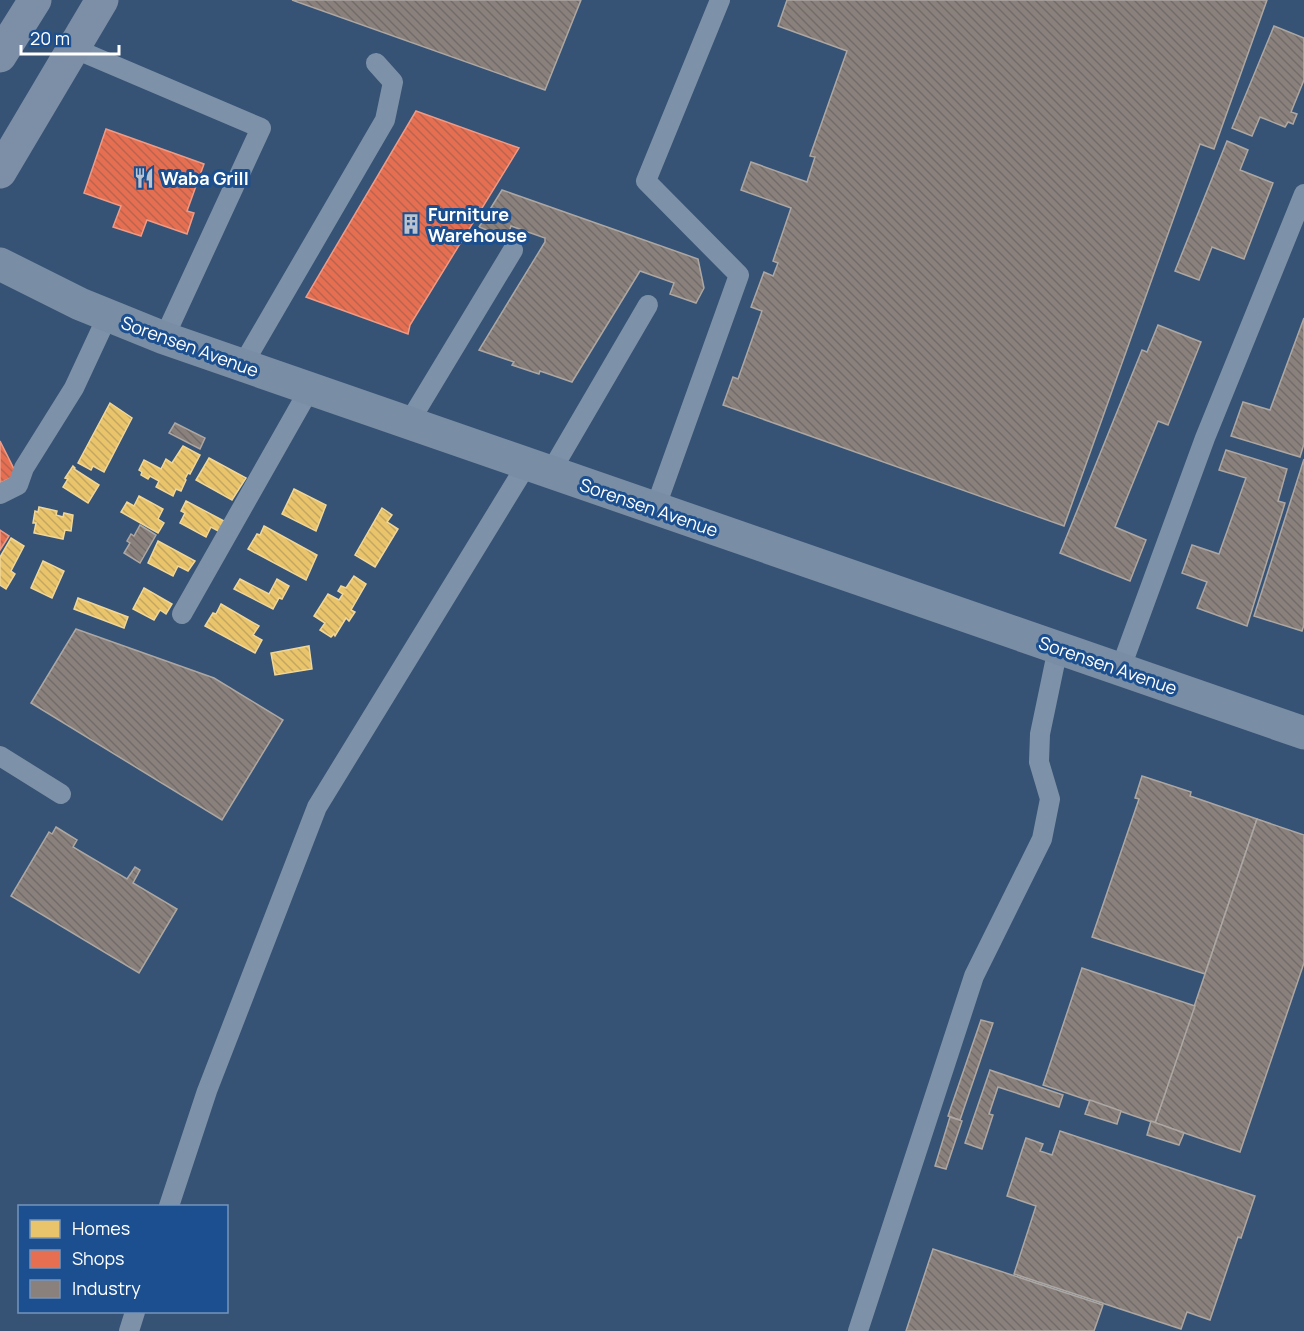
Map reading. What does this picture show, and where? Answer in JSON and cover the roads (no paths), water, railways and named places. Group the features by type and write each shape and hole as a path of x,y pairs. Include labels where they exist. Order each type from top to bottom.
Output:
{"main road":[{"path":"1,53 35,0"},
{"path":"0,172 102,0"}],"street":[{"name":"Sorensen Avenue","path":"0,264 80,304 164,338 1304,733"}],"lane":[{"path":"655,509 739,275 646,181 720,0"},
{"path":"73,48 261,128 164,338"},
{"path":"242,366 385,120 393,82 376,63"},
{"path":"1120,670 1205,438 1304,194"},
{"path":"408,424 513,250"},
{"path":"169,1205 207,1091 317,807 648,305"},
{"path":"0,494 18,485 24,468 74,388 108,315"},
{"path":"182,614 309,390"},
{"path":"858,1331 974,976 1042,839 1050,799 1039,762 1040,734 1058,648"},
{"path":"0,756 61,794"},
{"path":"129,1331 134,1313"}],"place":[{"name":"Waba Grill","path":"144,178"},
{"name":"Furniture Warehouse","path":"411,224"}]}
